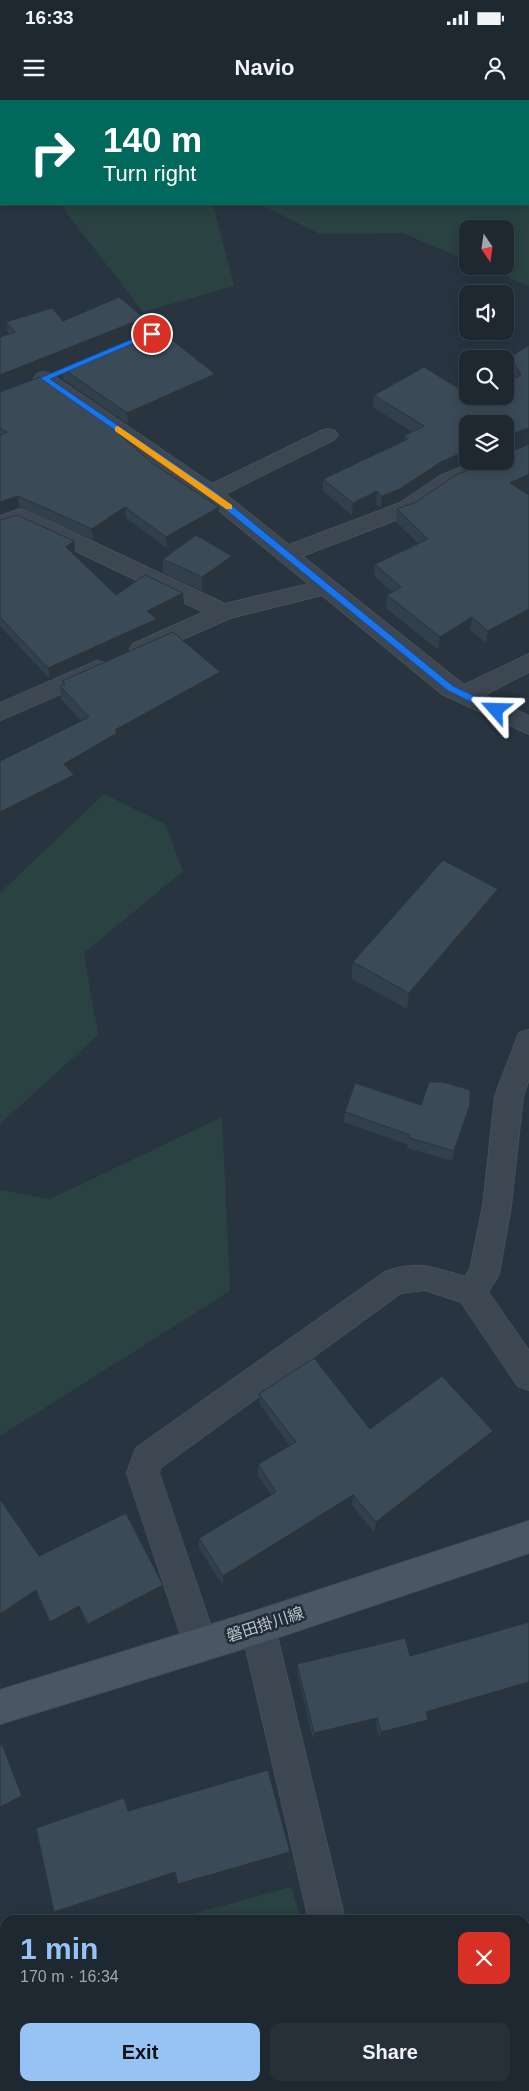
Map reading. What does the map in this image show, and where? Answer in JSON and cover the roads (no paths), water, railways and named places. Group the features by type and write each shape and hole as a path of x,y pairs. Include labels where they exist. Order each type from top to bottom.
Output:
{"main road":[{"name":"磐田掛川線","path":"0,1707 258,1627 529,1537"}],"street":[{"path":"44,378 211,493 450,688 529,726"},
{"path":"211,493 328,435"},
{"path":"286,554 407,508 447,481 473,470"},
{"path":"0,524 20,516 222,612"},
{"path":"0,712 222,612 326,587"},
{"path":"464,695 529,662"},
{"path":"471,1292 484,1274 497,1206 509,1096 529,1041"},
{"path":"200,1645 143,1473 147,1459 395,1281 425,1277 471,1292 529,1376"},
{"path":"258,1627 326,1915"}]}
